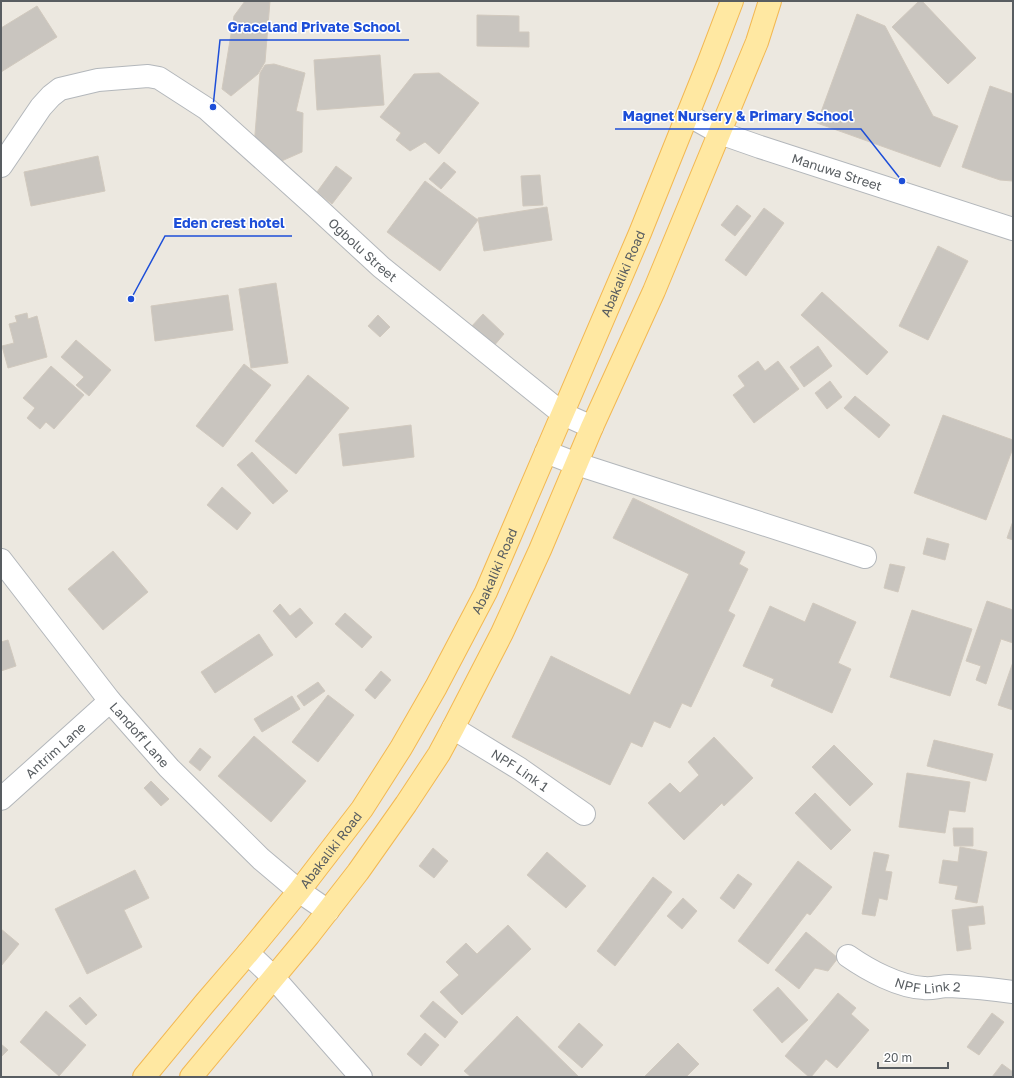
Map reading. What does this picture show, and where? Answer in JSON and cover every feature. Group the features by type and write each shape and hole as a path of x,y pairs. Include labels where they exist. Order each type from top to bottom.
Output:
{"main road":[{"name":"Abakaliki Road","path":"144,1077 299,891 362,809 401,748 436,687 486,592 563,414 640,233 732,1"},
{"path":"191,1077 274,978 363,866 439,754 454,728 502,633 592,427 654,291 757,42 770,1"},
{"path":"473,618 502,633"}],"street":[{"name":"Ogbolu Street","path":"1,166 41,107 60,89 98,80 148,76 159,78 207,109 381,267 563,414 592,427"},
{"name":"Manuwa Street","path":"688,115 720,133 926,202 1013,229"},
{"path":"546,452 577,464 865,557"},
{"name":"Landoff Lane","path":"1,560 110,701 169,768 260,859 299,891 328,911"},
{"name":"Antrim Lane","path":"1,799 110,701"},
{"name":"NPF Link 1","path":"454,728 520,769 584,814"},
{"path":"248,953 274,978 361,1077"},
{"name":"NPF Link 2","path":"848,956 863,966 906,984 924,988 954,987 1013,992"}],"building":[{"path":"245,1 270,1 265,62 258,74 231,96 222,89 234,16"},
{"path":"919,1 922,1 976,58 948,84 892,27"},
{"path":"37,6 57,37 1,72 1,28"},
{"path":"857,14 885,26 933,116 958,126 940,167 817,123"},
{"path":"477,15 519,16 519,32 529,32 529,47 477,46"},
{"path":"380,55 384,105 317,110 314,60"},
{"path":"274,64 305,73 296,111 303,113 302,152 277,163 254,146 260,73 265,65"},
{"path":"439,73 479,103 439,154 425,142 410,151 396,140 401,133 380,117 414,74"},
{"path":"990,86 1013,94 1013,181 1000,180 962,167"},
{"path":"98,156 105,191 31,206 24,172"},
{"path":"444,162 456,172 441,189 429,179"},
{"path":"336,166 352,178 332,204 317,192"},
{"path":"540,175 543,205 523,206 521,176"},
{"path":"425,181 478,220 440,271 387,232"},
{"path":"737,205 751,216 735,236 721,225"},
{"path":"547,207 552,240 484,251 478,218"},
{"path":"764,208 784,223 746,276 725,260"},
{"path":"938,246 968,261 928,340 899,326"},
{"path":"276,283 288,363 251,368 239,289"},
{"path":"822,292 888,352 867,375 801,315"},
{"path":"228,295 233,330 155,341 151,306"},
{"path":"27,313 28,319 37,316 47,357 8,368 2,346 14,343 9,324 17,322 15,316"},
{"path":"483,314 504,334 493,347 471,327"},
{"path":"378,315 390,327 380,337 368,326"},
{"path":"76,340 111,370 89,396 76,385 84,377 61,357"},
{"path":"818,346 832,366 804,387 790,367"},
{"path":"758,361 765,371 778,361 799,389 754,423 733,395 745,386 738,376"},
{"path":"244,364 271,385 223,447 196,426"},
{"path":"51,366 84,395 54,429 46,422 40,429 27,418 35,408 23,398"},
{"path":"308,375 349,408 296,474 255,441"},
{"path":"830,381 842,397 827,409 815,393"},
{"path":"855,396 890,425 879,438 844,408"},
{"path":"943,415 1013,440 1013,448 986,520 914,493"},
{"path":"411,425 414,457 343,466 339,434"},
{"path":"252,452 288,491 273,504 237,465"},
{"path":"222,487 251,513 237,530 207,505"},
{"path":"633,498 745,552 739,564 748,569 728,611 735,615 691,707 682,703 670,728 654,721 642,747 631,742 610,785 512,737 551,656 630,695 689,574 613,538"},
{"path":"1013,521 1013,540 1007,538"},
{"path":"927,538 949,544 945,560 923,554"},
{"path":"113,551 148,592 103,630 68,589"},
{"path":"890,564 905,567 898,592 884,588"},
{"path":"987,601 1013,610 1013,643 1001,639 986,684 976,680 981,666 966,661"},
{"path":"813,603 856,622 838,663 851,669 832,713 771,686 774,679 743,666 770,606 805,622"},
{"path":"280,604 290,616 300,608 313,623 296,638 273,611"},
{"path":"912,610 972,629 950,696 890,677"},
{"path":"345,613 372,637 362,648 335,624"},
{"path":"259,634 273,655 215,693 201,672"},
{"path":"8,640 16,666 1,671 1,642"},
{"path":"1013,662 1013,710 998,705"},
{"path":"381,671 391,680 375,699 365,690"},
{"path":"318,682 325,691 304,706 297,696"},
{"path":"328,695 354,715 318,762 292,742"},
{"path":"292,696 300,709 262,732 254,719"},
{"path":"254,736 306,781 271,822 218,776"},
{"path":"714,737 753,778 724,806 722,803 684,840 648,803 670,783 680,793 699,775 688,762"},
{"path":"934,740 993,754 986,781 927,766"},
{"path":"834,745 873,784 850,806 812,767"},
{"path":"200,748 211,757 200,771 189,762"},
{"path":"907,773 970,782 965,812 949,810 945,833 899,827"},
{"path":"151,781 169,799 161,806 144,788"},
{"path":"815,793 851,830 831,850 795,813"},
{"path":"953,828 973,828 973,846 954,846"},
{"path":"960,847 987,852 977,903 955,899 958,886 939,883 943,860 958,862"},
{"path":"433,848 448,861 434,878 419,866"},
{"path":"547,852 586,886 566,908 527,875"},
{"path":"874,852 889,855 885,871 892,872 887,900 879,898 875,916 862,914"},
{"path":"798,861 832,887 810,915 807,913 768,964 738,941"},
{"path":"135,870 149,898 124,910 142,947 87,974 55,909"},
{"path":"738,874 752,884 734,909 720,898"},
{"path":"653,877 672,892 615,966 597,951"},
{"path":"683,898 697,911 682,929 667,916"},
{"path":"983,906 985,924 968,926 971,949 957,951 952,910"},
{"path":"508,925 531,949 462,1015 440,992 459,975 446,962 466,943 477,954"},
{"path":"1,929 19,944 1,966"},
{"path":"806,932 838,958 828,971 815,968 799,989 775,970"},
{"path":"778,987 808,1020 782,1043 753,1010"},
{"path":"838,993 856,1008 851,1014 869,1030 837,1068 826,1059 811,1077 809,1077 785,1056"},
{"path":"80,997 97,1015 86,1025 69,1006"},
{"path":"433,1001 458,1022 445,1038 420,1016"},
{"path":"46,1011 86,1045 59,1076 20,1042"},
{"path":"992,1013 1004,1022 979,1055 967,1047"},
{"path":"517,1016 579,1077 471,1077 464,1071"},
{"path":"579,1023 603,1045 582,1068 558,1047"},
{"path":"425,1033 439,1045 421,1066 407,1054"},
{"path":"678,1043 699,1064 686,1077 644,1077"},
{"path":"1,1044 8,1050 1,1057"},
{"path":"1002,1064 1013,1072 1013,1077 992,1077"}],"place":[{"name":"Graceland Private School","path":"213,107"},
{"name":"Magnet Nursery & Primary School","path":"902,181"},
{"name":"Eden crest hotel","path":"131,299"}]}
